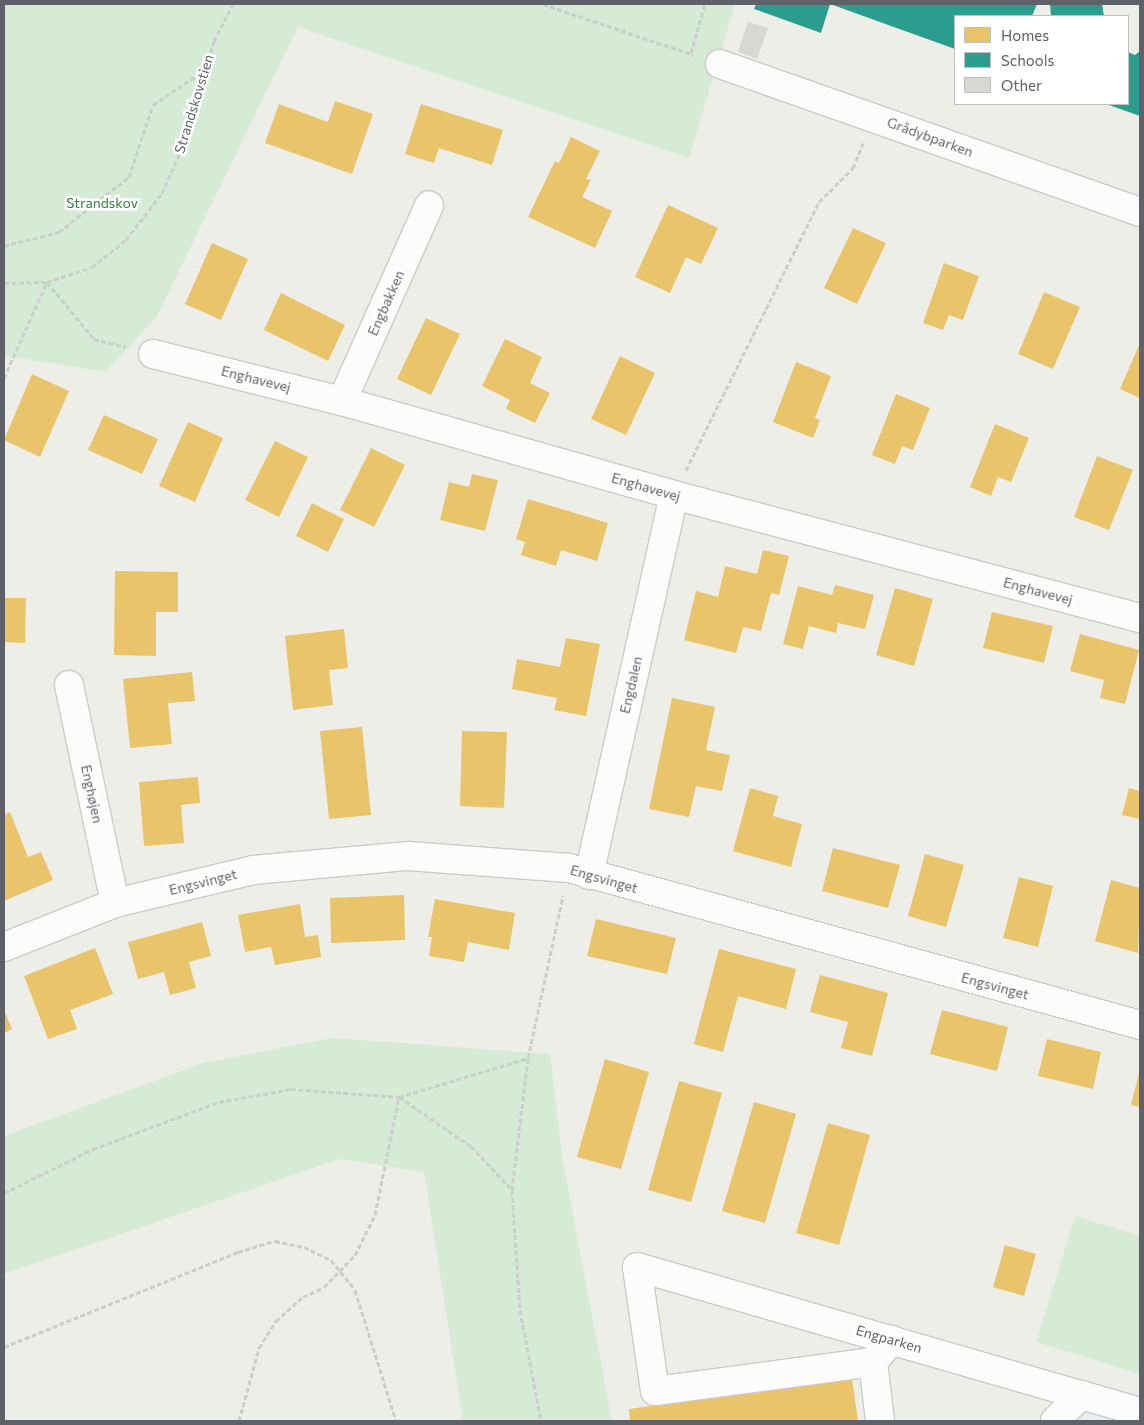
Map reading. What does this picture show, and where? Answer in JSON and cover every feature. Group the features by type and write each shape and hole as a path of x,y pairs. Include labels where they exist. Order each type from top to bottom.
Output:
{"street":[{"name":"Grådybparken","path":"720,64 1140,212"},
{"name":"Engbakken","path":"342,401 429,206"},
{"name":"Enghavevej","path":"153,354 342,401 674,495 1140,618"},
{"name":"Engdalen","path":"579,872 674,495"},
{"name":"Enghøjen","path":"69,685 115,903"},
{"name":"Engsvinget","path":"4,947 115,903 253,870 408,856 579,872 1140,1025"},
{"name":"Engparken","path":"873,1362 655,1391 638,1267 892,1340 1097,1406 1140,1412"},
{"path":"880,1421 873,1362 892,1340"},
{"path":"1055,1421 1097,1406"}],"path":[{"name":"Strandskovstien","path":"4,283 47,282 92,267 126,240 162,193 186,139 214,41 233,4"},
{"path":"543,4 720,64"},
{"path":"690,54 705,4"},
{"path":"4,246 59,232 129,177 153,105 205,70"},
{"path":"674,495 819,202 853,168 874,117"},
{"path":"4,378 47,282 94,339 153,354"},
{"path":"541,1421 520,1310 512,1190 528,1058 579,872"},
{"path":"4,1193 93,1149 220,1102 291,1089 399,1097 528,1058"},
{"path":"399,1097 472,1146 512,1190"},
{"path":"239,1421 259,1348 276,1321 303,1297 324,1287 355,1255 375,1215 399,1097"},
{"path":"4,1347 238,1252 276,1241 304,1247 331,1260 355,1290 396,1421"}],"green space":[{"name":"Strandskov","path":"4,4 735,4 689,158 298,27 156,318 105,372 7,356 4,363"},
{"path":"331,1038 550,1054 563,1162 612,1421 463,1421 424,1172 340,1159 4,1274 4,1136 203,1063"},
{"path":"1075,1216 1140,1236 1140,1374 1036,1342"}],"building: Homes":[{"path":"335,101 373,114 352,174 265,143 279,104 328,122"},
{"path":"421,104 503,130 492,165 439,148 434,163 405,154"},
{"path":"571,137 600,151 586,179 591,180 582,197 612,211 595,248 528,217 555,161 559,163"},
{"path":"668,205 718,228 701,264 686,257 670,293 635,277"},
{"path":"853,228 886,243 857,304 824,288"},
{"path":"212,243 248,259 221,320 185,304"},
{"path":"944,263 979,276 963,320 949,315 943,330 923,323"},
{"path":"1044,292 1080,307 1053,369 1018,354"},
{"path":"281,293 345,325 328,361 264,330"},
{"path":"426,318 460,334 431,395 397,379"},
{"path":"505,339 542,357 530,383 550,393 535,423 506,409 510,400 482,386"},
{"path":"1140,343 1140,398 1120,389"},
{"path":"620,356 655,373 626,435 591,419"},
{"path":"796,362 831,376 815,418 820,420 813,438 773,422"},
{"path":"32,374 69,391 40,457 4,440"},
{"path":"896,394 930,408 913,450 902,446 895,464 872,455"},
{"path":"104,415 158,439 142,474 88,450"},
{"path":"188,422 223,438 195,502 159,486"},
{"path":"995,424 1029,438 1011,482 998,477 991,496 970,487"},
{"path":"275,441 308,457 279,517 245,500"},
{"path":"371,448 405,465 374,527 340,510"},
{"path":"1097,456 1133,470 1109,530 1074,517"},
{"path":"472,474 498,480 485,531 440,520 449,482 469,487"},
{"path":"528,499 608,523 597,561 561,550 556,566 521,555 525,542 516,539"},
{"path":"312,503 344,519 328,552 296,536"},
{"path":"763,550 789,556 779,595 771,593 761,631 743,627 736,653 684,640 696,591 718,597 725,566 757,574"},
{"path":"115,571 178,572 178,612 156,612 156,656 114,655"},
{"path":"835,585 874,595 865,629 838,623 836,633 809,626 803,649 783,644 798,586 832,595"},
{"path":"895,588 933,599 914,666 876,655"},
{"path":"4,598 26,598 25,643 4,642"},
{"path":"992,612 1053,626 1044,663 983,648"},
{"path":"344,629 348,668 329,670 333,705 293,710 285,636"},
{"path":"1080,634 1139,650 1125,704 1100,698 1104,680 1070,671"},
{"path":"566,638 600,644 586,716 554,710 557,698 512,689 517,659 560,667"},
{"path":"192,672 195,701 168,703 172,744 130,748 123,679"},
{"path":"672,698 715,707 706,750 730,755 722,791 696,786 689,817 649,809"},
{"path":"362,727 371,815 329,819 320,731"},
{"path":"462,731 507,732 504,808 460,806"},
{"path":"198,777 200,803 181,805 184,843 144,846 139,782"},
{"path":"750,788 778,796 773,816 802,824 791,867 733,851"},
{"path":"1129,788 1140,791 1140,819 1122,815"},
{"path":"10,812 28,857 41,852 53,880 4,901 4,815"},
{"path":"833,848 900,865 888,908 822,891"},
{"path":"925,854 964,865 946,927 908,916"},
{"path":"1019,877 1053,886 1038,947 1003,938"},
{"path":"1111,880 1140,888 1138,953 1095,941"},
{"path":"404,895 405,940 331,943 330,898"},
{"path":"435,899 515,913 509,950 468,942 464,962 429,956 432,937 428,937"},
{"path":"300,904 305,937 318,935 321,957 275,965 271,947 245,952 238,915"},
{"path":"596,919 676,938 667,974 587,956"},
{"path":"202,922 211,956 189,962 196,988 170,995 164,972 138,979 128,942"},
{"path":"95,948 113,994 70,1010 77,1029 48,1039 24,976"},
{"path":"719,949 796,969 786,1009 738,996 723,1052 694,1044"},
{"path":"820,975 888,993 872,1056 841,1048 848,1022 810,1012"},
{"path":"4,1010 12,1029 4,1033"},
{"path":"942,1010 1008,1027 997,1071 930,1054"},
{"path":"1047,1039 1101,1052 1093,1089 1038,1076"},
{"path":"605,1059 649,1072 621,1169 577,1157"},
{"path":"1140,1069 1140,1107 1131,1105"},
{"path":"679,1081 722,1093 691,1202 648,1190"},
{"path":"754,1102 796,1114 765,1223 722,1211"},
{"path":"828,1123 870,1135 839,1245 796,1233"},
{"path":"1005,1245 1036,1254 1024,1296 993,1287"},
{"path":"852,1378 858,1421 630,1421 629,1409"}],"building: Schools":[{"path":"756,4 830,4 821,33 754,9"},
{"path":"830,4 1037,4 1032,15 954,15 954,49"},
{"path":"1050,4 1102,4 1104,15 1051,15"},
{"path":"1140,51 1140,116 1109,105 1129,105 1129,52 1135,55"}],"building: Other":[{"path":"748,22 768,28 757,59 738,52"}]}
